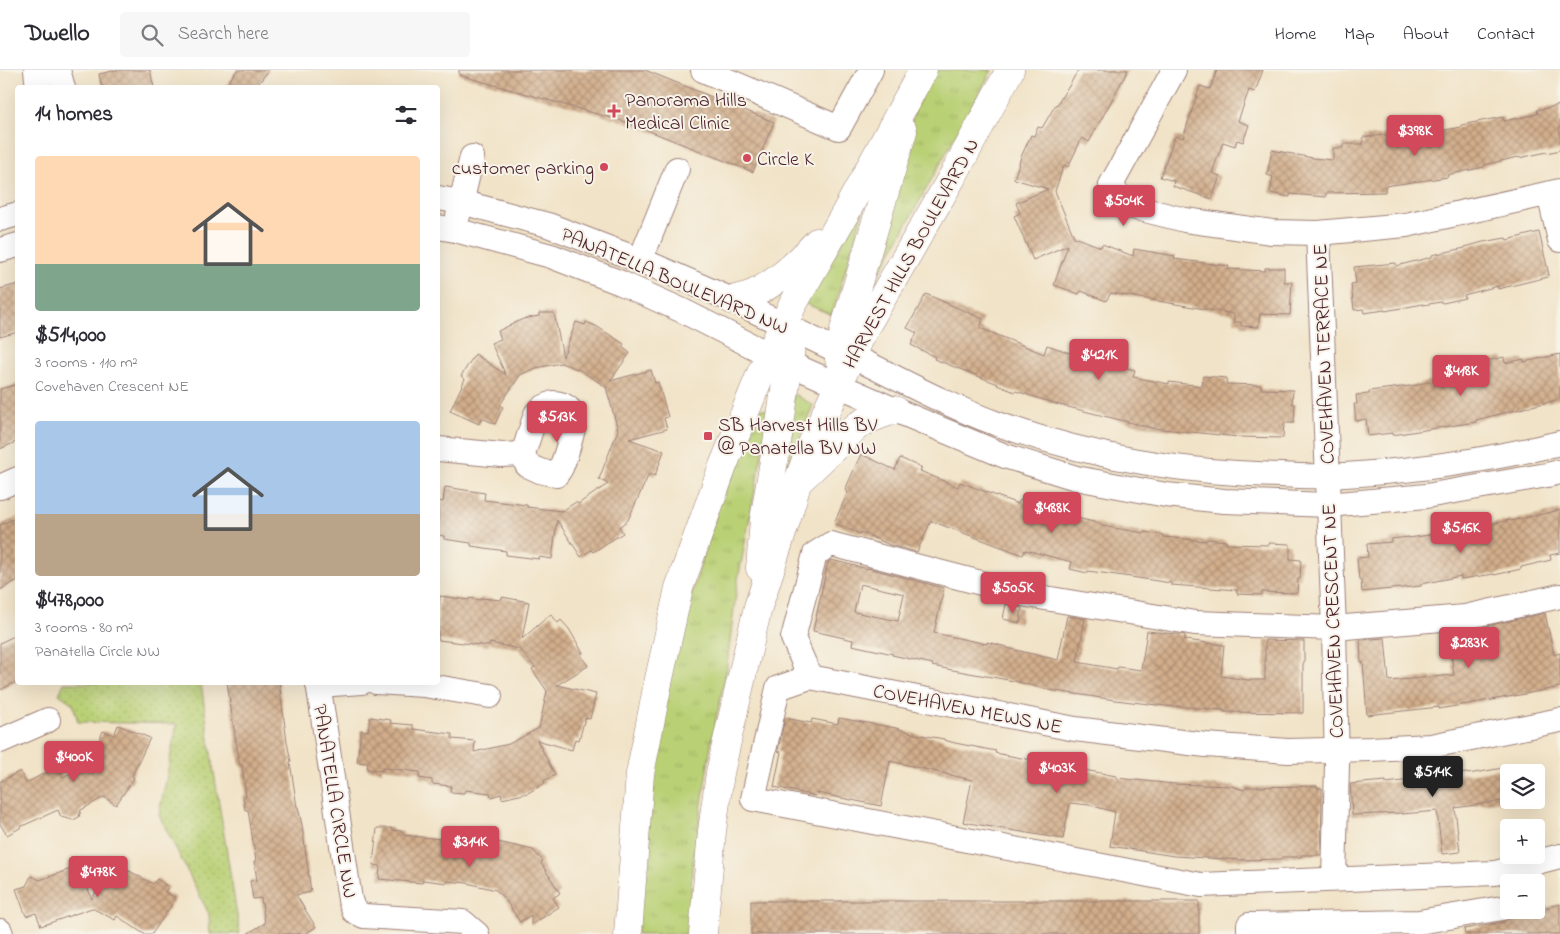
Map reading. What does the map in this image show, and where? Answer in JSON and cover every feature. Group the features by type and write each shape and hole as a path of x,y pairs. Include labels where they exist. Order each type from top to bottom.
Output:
{"main road":[{"path":"628,934 640,774 680,588 723,466 792,340 783,326 792,306 923,70"},
{"path":"839,386 837,370 846,354 844,330 897,150 923,70"},
{"name":"HARVEST HILLS BOULEVARD N","path":"846,354 859,338 935,207 1010,70"},
{"path":"732,300 753,293 797,264 847,210"},
{"path":"758,607 764,520 780,360"},
{"name":"HARVEST HILLS BOULEVARD N","path":"703,934 712,831 720,773 758,607 797,484 825,414 839,386"},
{"path":"797,484 857,426 868,419 895,410"}],"street":[{"path":"36,70 38,85"},
{"path":"58,70 62,85"},
{"path":"702,70 839,128 871,70"},
{"name":"COVEHAVEN TERRACE NE","path":"1174,70 1111,185 1125,205 1185,220 1272,232 1318,233 1406,225 1555,192"},
{"path":"446,228 461,202 472,156"},
{"path":"640,261 677,170"},
{"path":"1555,192 1560,240"},
{"name":"PANATELLA BOULEVARD NW","path":"440,198 548,225 652,265 732,300 936,398 994,423 1074,448 1168,466 1246,474 1327,476 1421,469 1560,443"},
{"path":"0,219 15,215"},
{"name":"PANATELLA BOULEVARD NW","path":"446,228 551,256 621,283 683,310 780,360 839,386 1005,456 1076,478 1166,495 1224,501 1328,505 1426,496 1560,472"},
{"name":"COVEHAVEN TERRACE NE","path":"1318,233 1327,476"},
{"path":"0,250 15,246"},
{"path":"440,449 502,455 523,454"},
{"name":"COVEHAVEN CRESCENT NE","path":"1327,476 1334,628 1336,750 1432,746 1560,720"},
{"path":"0,487 15,480"},
{"path":"1560,596 1465,616 1334,628 1195,624 1027,596 831,544 815,554 793,638 810,677 778,688 753,799 1200,885 1495,873 1560,856"},
{"name":"COVEHAVEN MEWS NE","path":"810,677 1074,729 1206,745 1288,751 1336,750"},
{"name":"PANATELLA CIRCLE NW","path":"318,685 350,900 354,911 364,916 463,922 477,934"},
{"path":"430,685 490,696"},
{"path":"0,741 48,720"},
{"path":"1334,879 1336,750"},
{"path":"1249,934 1249,925 1363,929 1419,928 1500,908"}],"green space":[{"path":"933,70 992,70 866,298 859,293 914,113"},
{"path":"864,208 832,315 804,303"},
{"path":"790,392 813,405 782,483"},
{"path":"761,409 770,411 737,585 726,673 712,738 692,869 689,934 637,934 637,901 667,674 719,505"},
{"path":"63,685 201,685 240,934 210,934 209,914 159,815 177,724 78,722 73,704 59,694"}],"building":[{"path":"117,70 150,70 153,85 101,85 99,74"},
{"path":"237,70 269,70 257,85 226,85"},
{"path":"459,70 645,70 774,122 753,172 629,123 459,75"},
{"path":"1078,70 1128,70 1089,142 1082,138 1068,167 1064,165 1055,191 1074,237 1101,247 1102,244 1133,256 1134,249 1175,256 1174,259 1229,266 1228,269 1265,271 1265,268 1284,268 1284,282 1292,282 1290,315 1260,314 1258,327 1241,326 1241,322 1234,322 1234,314 1111,293 1106,301 1081,291 1079,294 1054,285 1068,245 1033,260 1014,216 1020,213 1016,203 1048,189 1014,179 1031,135 1034,136 1038,127 1042,128"},
{"path":"1217,70 1263,70 1255,92 1249,90 1238,121 1249,125 1243,142 1237,140 1235,146 1223,142 1212,173 1220,176 1212,199 1173,186 1174,181 1160,177 1175,136 1183,138 1200,86 1210,89"},
{"path":"1560,105 1560,150 1484,165 1484,167 1447,175 1448,177 1385,186 1385,192 1326,193 1326,197 1290,194 1290,197 1270,193 1273,177 1267,175 1272,150 1333,160 1333,148 1343,148 1343,144 1363,144 1363,137 1387,135 1387,146 1423,142 1422,137 1425,137 1425,134 1503,117 1504,121 1538,114 1537,110"},
{"path":"1539,232 1548,277 1498,289 1498,286 1464,295 1465,298 1443,303 1423,304 1364,313 1363,309 1354,310 1351,284 1356,283 1354,267 1396,263 1396,266 1483,242 1506,238 1507,240"},
{"path":"15,285 15,333 0,337 0,289"},
{"path":"926,294 983,319 980,328 1044,354 1047,345 1073,354 1072,358 1107,369 1108,364 1135,370 1133,377 1169,384 1169,382 1202,386 1203,376 1227,378 1226,384 1261,385 1261,389 1293,390 1292,404 1295,404 1294,423 1284,423 1283,438 1239,437 1152,428 1015,392 934,359 935,357 911,345 917,333 907,328"},
{"path":"539,313 554,313 563,357 576,322 585,325 586,322 596,326 624,344 622,347 630,353 610,381 651,370 655,383 658,382 668,417 664,418 667,429 629,439 664,451 655,476 649,474 628,520 619,527 623,533 593,552 591,550 581,557 557,520 552,559 506,555 506,551 471,546 471,543 444,539 444,536 440,535 440,501 443,502 445,487 485,493 484,500 562,511 576,502 578,504 608,484 599,479 618,430 606,387 580,370 561,363 536,368 520,375 500,405 503,407 495,424 482,418 479,424 450,411 465,379 461,376 475,354 506,375 491,343 501,339 498,331 523,319 539,316"},
{"path":"1560,354 1560,399 1476,420 1476,422 1392,435 1392,433 1368,436 1366,419 1356,421 1354,404 1357,404 1356,395 1369,394 1369,391 1418,385 1479,374 1477,363 1504,357 1505,363 1524,359 1524,362"},
{"path":"15,385 15,442 0,449 0,389"},
{"path":"861,454 895,470 900,458 922,468 920,471 958,487 960,482 1018,504 1020,500 1041,506 1040,509 1102,524 1102,526 1163,535 1163,537 1226,541 1226,544 1290,544 1290,559 1301,560 1297,593 1262,592 1262,595 1237,594 1237,590 1171,585 1171,583 1131,577 1088,571 1087,573 1070,569 1072,562 1025,550 1023,555 931,521 917,552 890,545 834,523 848,492 845,490"},
{"path":"1560,510 1560,553 1550,555 1551,560 1494,575 1461,579 1461,576 1421,584 1421,586 1362,592 1357,558 1368,557 1367,544 1391,542 1391,539 1449,532 1449,534 1490,527 1490,524"},
{"path":"15,518 15,582 0,590 0,525"},
{"path":"831,560 868,568 944,588 934,633 987,644 987,642 1058,660 1067,616 1085,619 1077,662 1117,669 1118,667 1141,670 1147,631 1185,635 1185,640 1224,645 1221,676 1248,680 1265,680 1265,640 1304,641 1303,713 1224,712 1224,710 1174,707 1115,700 1049,690 1014,681 932,666 933,664 852,645 853,640 813,631 828,562","holes":["860,584 904,594 898,621 854,612"]},
{"path":"440,596 469,600 469,598 480,600 481,598 501,600 502,597 529,602 522,639 551,614 558,623 561,620 569,629 583,653 580,654 588,666 557,685 596,694 590,719 585,718 579,740 575,739 572,750 537,740 555,775 528,793 502,799 501,794 491,797 490,793 465,790 464,793 450,792 451,786 432,784 432,780 419,778 420,772 382,768 382,771 367,769 368,763 357,762 361,730 368,731 370,717 391,720 390,723 413,725 413,729 452,734 452,739 475,741 474,752 509,744 539,728 547,691 532,669 535,667 519,649 490,643 489,646 440,640"},
{"path":"1006,604 1022,608 1020,623 1003,619"},
{"path":"1545,613 1554,655 1560,653 1560,687 1439,709 1439,707 1367,715 1360,640 1385,638 1389,681 1454,675 1448,632 1468,630"},
{"path":"15,636 15,682 0,690 0,643"},
{"path":"227,685 279,685 311,892 296,895 316,927 305,934 247,934 265,923 261,898 253,899 250,881 257,880 254,861 256,861 248,810 245,810 243,796 246,796 242,765 240,765"},
{"path":"785,718 811,723 812,719 838,724 839,718 896,728 915,734 996,751 995,753 1116,776 1116,778 1174,784 1232,786 1244,790 1246,787 1317,786 1317,788 1322,788 1321,855 1301,855 1301,857 1282,857 1282,859 1241,860 1174,856 1110,846 1115,812 1089,805 1070,803 1063,839 963,822 972,780 890,761 881,806 817,793 816,796 774,787 781,752 778,751"},
{"path":"118,725 150,738 132,776 134,778 116,805 104,797 81,810 79,817 73,820 61,817 58,810 7,835 0,824 0,782 20,771 26,783 58,766 63,777 80,768 91,750 94,752 103,731 114,735"},
{"path":"1500,769 1500,801 1455,808 1460,852 1442,854 1437,811 1352,815 1350,784 1386,781 1386,783"},
{"path":"377,828 392,828 392,830 403,831 403,835 450,840 451,831 490,837 489,840 533,850 543,861 541,863 560,893 553,898 559,907 531,925 531,915 520,922 507,902 496,890 467,883 447,881 447,883 423,880 422,883 379,879 380,866 373,865"},
{"path":"117,864 153,884 157,879 168,887 165,892 176,898 152,934 144,934 117,916 115,920 92,908 41,926 36,913 26,916 16,889 26,886 31,876 40,880 79,866 92,899 110,867 114,870"},
{"path":"751,901 1199,901 1199,934 751,934"},
{"path":"1560,904 1560,934 1465,934 1464,929 1504,922 1508,919 1545,919 1545,908"}],"place":[{"name":"Panorama Hills Medical Clinic","path":"614,111"},
{"name":"Circle K","path":"747,158"},
{"name":"customer parking","path":"604,167"},
{"name":"SB Harvest Hills BV @ Panatella BV NW","path":"708,436"}]}
